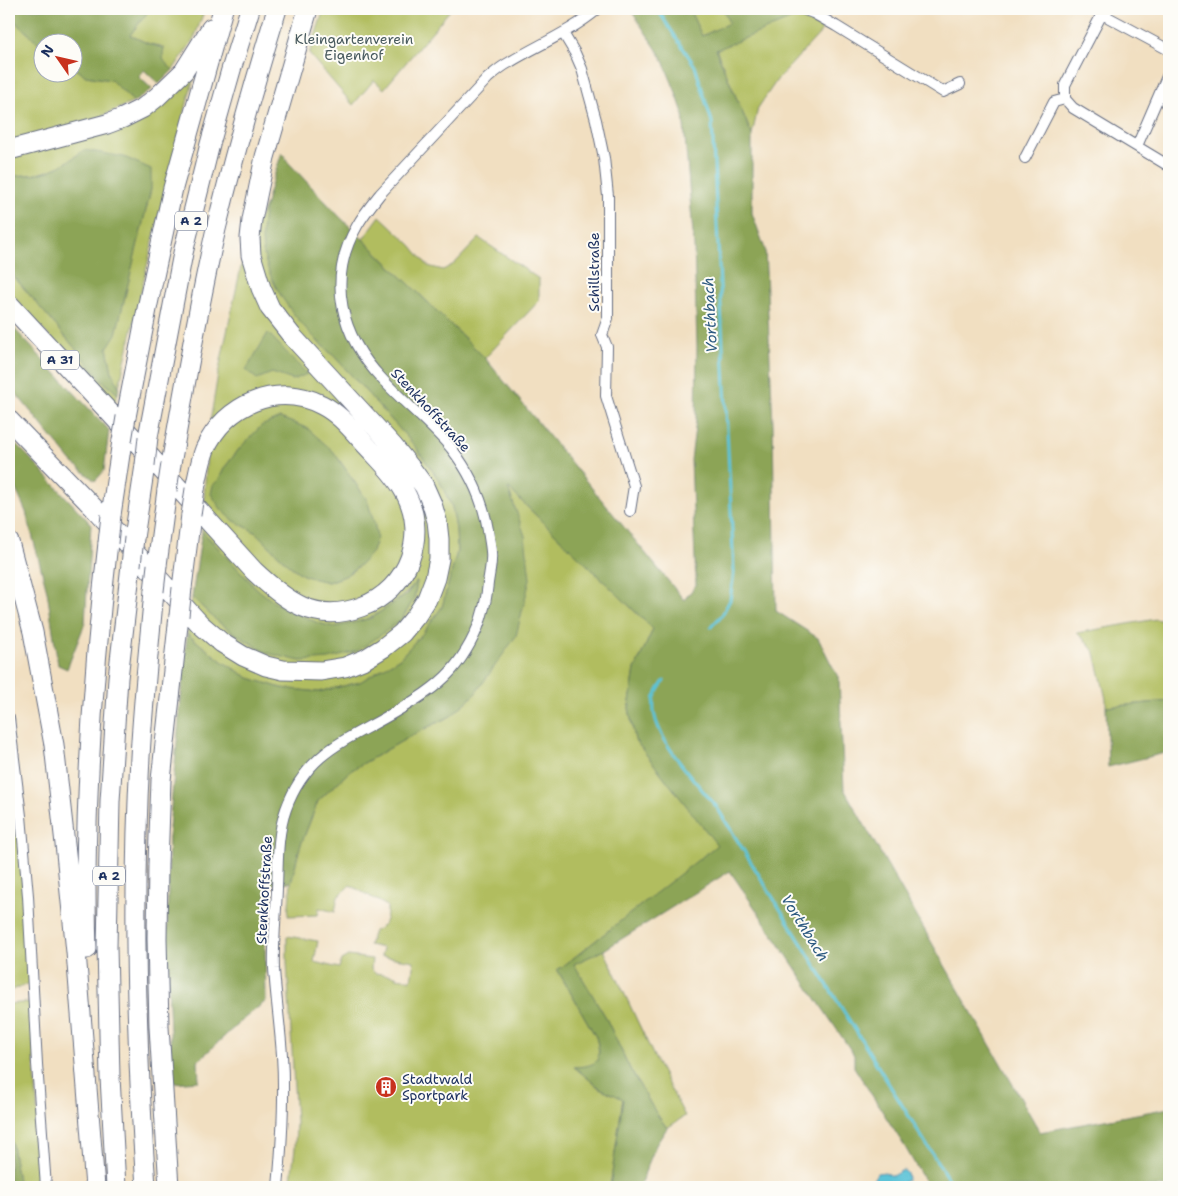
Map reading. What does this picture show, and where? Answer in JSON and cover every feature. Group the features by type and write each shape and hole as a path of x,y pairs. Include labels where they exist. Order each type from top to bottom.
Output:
{"highway":[{"name":"A 2","path":"116,1187 110,1076 107,947 110,801 118,678 148,437 183,252 213,135 250,9"},
{"name":"A 2","path":"146,1187 139,1075 135,951 140,756 157,565 171,464 195,326 216,229 259,68 277,9"},
{"path":"9,420 89,503 200,624 222,643 244,656 266,666 283,670 321,671 345,667 365,659 383,648 402,633 416,616 430,592 439,559 437,521 424,486 398,453 292,336 270,308 261,288 251,255 252,220 265,157 308,9"},
{"path":"9,150 107,124 142,108 157,97 184,71 222,12"},
{"path":"94,1185 86,938 87,827 92,704 100,607 122,441 119,416 148,304 173,188 222,12"},
{"name":"A 31","path":"9,304 119,416"},
{"path":"119,416 254,571 286,599 316,612 334,613 368,605 393,587 403,573 411,556 414,524 404,490 391,472 334,413 306,399 291,396 274,396 244,405 230,414 220,425 206,447 201,460 195,489 191,515 182,588 160,799 157,938 169,1187"},
{"path":"9,542 33,632 54,745 76,952 94,1185"},
{"path":"135,951 163,1086"}],"street":[{"name":"Stenkhoffstraße","path":"278,1187 283,1093 282,1057 274,967 280,833 286,809 294,790 305,773 322,755 353,735 395,713 430,690 450,673 476,631 484,610 492,559 486,518 480,496 463,465 440,436 380,377 358,349 352,338 342,308 340,280 342,266 350,240 365,213 386,187 488,78 509,62 563,33 589,17 598,9"},
{"path":"803,9 836,26 943,92 960,84"},
{"path":"1169,50 1098,11 1065,85 1065,99 1074,108 1169,166"},
{"name":"Schillstraße","path":"563,33 582,69 604,158 608,196 608,318 602,335 607,346 606,396 634,486 630,511"},
{"path":"1137,146 1169,72"},
{"path":"1025,158 1054,102 1065,99"},
{"path":"9,718 21,816 28,896 46,1187"}],"green space":[{"path":"9,9 150,9 130,35 149,44 164,48 164,60 173,70 159,84 144,70 139,77 152,89 134,102 111,80 86,76 82,73 82,32 32,32 32,37 9,16"},
{"path":"150,9 205,9 194,39 173,70 163,61 161,46 149,44 130,35"},
{"name":"Kleingartenverein Eigenhof","path":"324,9 451,9 384,89 374,80 353,105 309,54"},
{"path":"630,9 689,9 702,36 729,23 723,9 782,9 797,17 716,50 752,135 752,213 765,249 773,424 776,611 818,638 839,679 844,789 1040,1132 1169,1108 1169,1187 928,1187 854,1067 854,1055 730,871 604,950 574,964 605,1016 630,1069 667,1128 656,1145 639,1187 610,1187 623,1099 600,1088 574,1067 589,1065 597,1061 598,1045 596,1037 557,969 717,845 635,740 629,708 635,669 653,629 508,488 525,536 530,579 516,636 475,694 451,716 416,733 350,771 318,801 300,847 291,882 266,885 266,1001 241,1021 198,1061 199,1081 172,1083 167,954 169,828 187,634 223,662 249,678 281,688 319,692 360,682 400,658 423,633 442,607 457,552 456,529 452,507 439,480 415,446 296,317 275,286 263,252 262,234 269,192 282,152 288,162 339,216 485,358 684,600 696,585 691,460 696,419 697,346 694,246 683,113 661,56"},
{"path":"689,9 723,9 730,23 702,36"},
{"path":"9,16 32,37 32,82 82,82 82,73 86,76 111,80 134,102 95,119 9,144"},
{"path":"797,17 822,28 821,32 777,80 758,108 752,135 716,49"},
{"path":"197,66 166,186 119,387 112,372 107,348 116,333 151,189 84,150 59,167 37,174 9,178 9,157 106,132"},
{"path":"84,150 124,157 151,169 151,189 116,334 107,348 112,372 119,387 118,394 104,382 9,269 9,178 37,174 59,167"},
{"path":"267,202 262,233 264,256 284,300 319,343 334,356 415,446 439,480 452,507 456,529 457,552 442,607 423,633 400,658 360,682 319,692 281,688 249,678 223,662 187,634 192,597 217,621 267,653 402,619 414,599 417,582 400,598 369,618 347,625 329,626 314,622 270,601 202,531 208,434 218,374 245,248","holes":["240,448 333,451 367,500 360,565 345,576 328,582 303,575 290,566 255,532 233,520 213,485"]},
{"path":"380,216 411,245 428,266 443,270 454,264 479,238 539,279 539,301 485,358 363,239"},
{"path":"9,269 104,382 118,394 114,403 9,295"},
{"path":"9,323 109,430 104,471 95,481 72,462 9,385"},
{"path":"268,333 307,374 293,380 272,373 257,379 246,370"},
{"path":"280,418 307,428 333,451 367,500 374,522 377,537 372,552 360,565 345,576 328,582 303,575 290,566 255,532 233,520 221,509 211,494 213,485 240,448 261,426"},
{"path":"9,437 91,524 85,623 67,669 58,665 47,591 26,512 9,474"},
{"path":"507,487 653,629 635,669 629,708 635,740 718,845 557,969 596,1037 598,1045 596,1062 588,1066 575,1067 599,1088 623,1098 610,1187 290,1187 296,1122 287,936 318,941 314,962 339,968 341,960 348,956 372,959 371,969 375,973 411,980 414,961 381,956 383,948 369,945 374,931 384,924 387,906 350,885 338,897 335,912 319,908 318,915 288,916 291,882 300,847 318,801 350,771 416,733 451,716 475,694"},
{"path":"202,531 256,588 275,603 318,623 334,627 371,618 406,595 417,581 414,599 402,619 357,651 329,659 300,661 267,653 217,621 192,597"},
{"path":"1156,619 1169,623 1169,701 1106,707 1106,699 1095,653 1077,633"},
{"path":"1169,701 1169,752 1108,767 1106,707"},
{"path":"9,732 17,809 30,983 9,991"},
{"path":"604,950 658,1065 685,1116 667,1128 630,1069 605,1016 573,964"},
{"path":"31,1002 42,1187 19,1187 9,1128 9,1119 13,1118 9,1004"},
{"path":"9,1128 19,1187 9,1187"}],"water":[{"path":"903,1170 907,1173 908,1178 898,1187 869,1187 877,1173 885,1172 892,1176"}],"waterway":[{"name":"Vorthbach","path":"657,9 695,66 712,122 734,572 730,600 722,615 711,627"},
{"name":"Vorthbach","path":"664,681 654,701 654,714 666,742 686,771 716,806 953,1187"}],"place":[{"name":"Stadtwald Sportpark","path":"386,1087"}]}
